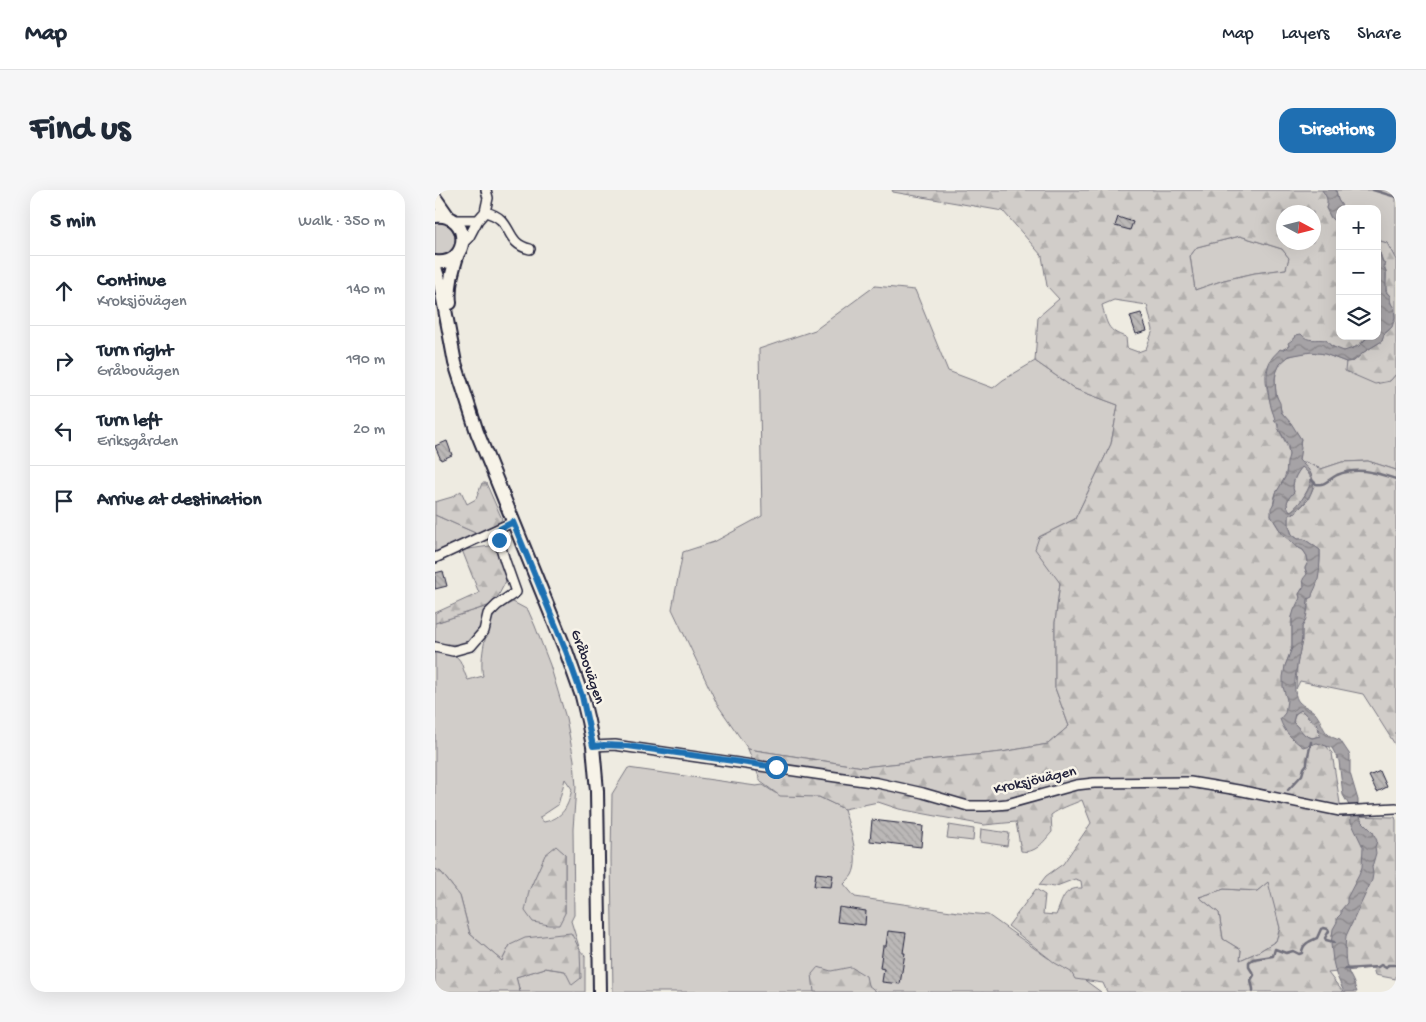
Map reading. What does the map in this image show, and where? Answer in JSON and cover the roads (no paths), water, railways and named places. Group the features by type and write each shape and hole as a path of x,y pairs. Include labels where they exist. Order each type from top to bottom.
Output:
{"main road":[{"path":"435,198 461,230 461,248 450,260 435,262"},
{"path":"435,216 444,216 451,219"},
{"name":"Gråbovägen","path":"461,248 450,282 449,293 451,319 466,399"},
{"name":"Gråbovägen","path":"435,268 440,283 455,363 477,432 566,651 582,696 593,746 597,792 599,992"}],"street":[{"path":"461,248 485,212 488,198 486,190"},
{"path":"485,212 499,217 504,222 515,242 522,247 530,249"},
{"path":"451,219 478,220"},
{"path":"435,558 513,522"},
{"path":"435,647 453,651 471,646 484,631 488,614 497,605 516,592 496,531"},
{"name":"Kroksjövägen","path":"593,746 628,746 869,782 923,793 968,806 1007,804 1076,785 1094,783 1190,782 1340,811 1396,808"}],"water":[{"path":"1322,190 1336,190 1341,205 1336,205 1336,222 1331,218 1326,208 1326,196"},
{"path":"1381,257 1385,263 1383,266 1386,271 1386,292 1390,296 1395,317 1392,327 1384,334 1382,341 1364,352 1354,361 1346,362 1325,354 1311,352 1289,356 1280,364 1275,379 1276,395 1280,403 1281,412 1301,439 1299,460 1309,470 1313,483 1311,493 1305,503 1296,513 1289,515 1289,526 1292,535 1298,539 1304,539 1320,550 1317,582 1312,597 1308,599 1306,617 1302,627 1295,677 1296,697 1301,704 1315,713 1326,732 1340,740 1350,755 1350,773 1358,800 1358,812 1362,821 1373,832 1377,841 1372,867 1372,880 1346,936 1346,964 1357,992 1344,992 1336,974 1331,944 1337,918 1347,903 1347,898 1362,867 1363,847 1351,822 1350,807 1343,795 1339,761 1332,748 1317,743 1303,747 1289,735 1280,719 1285,713 1287,700 1283,687 1283,677 1292,648 1292,617 1300,598 1299,594 1304,586 1303,579 1307,574 1305,568 1308,562 1303,550 1295,546 1283,535 1271,516 1271,508 1276,493 1286,476 1289,455 1288,445 1278,428 1278,423 1275,422 1271,409 1267,376 1269,363 1272,358 1280,349 1282,350 1289,346 1288,343 1296,335 1301,334 1309,339 1326,340 1331,346 1344,351 1359,346 1365,340 1381,340","holes":["1302,467 1310,475 1311,483 1303,497 1290,511 1287,501 1294,492 1293,485 1295,479","1301,710 1318,726 1320,736 1312,738 1305,735 1293,722 1295,714"]}],"waterway":[{"path":"1373,190 1396,197"},
{"path":"1312,480 1316,484 1322,484 1337,475 1352,471 1374,473 1396,479"},
{"path":"1288,790 1302,775 1307,764 1311,742"},
{"path":"1253,992 1251,980 1254,975 1249,967 1249,962 1253,959 1273,956 1275,949 1286,953 1293,951 1299,954 1302,953 1305,945 1317,938 1321,929 1324,928 1329,931 1325,938 1326,940 1334,942"},
{"path":"1345,969 1378,967 1381,965 1386,968 1388,965 1396,965"}]}
